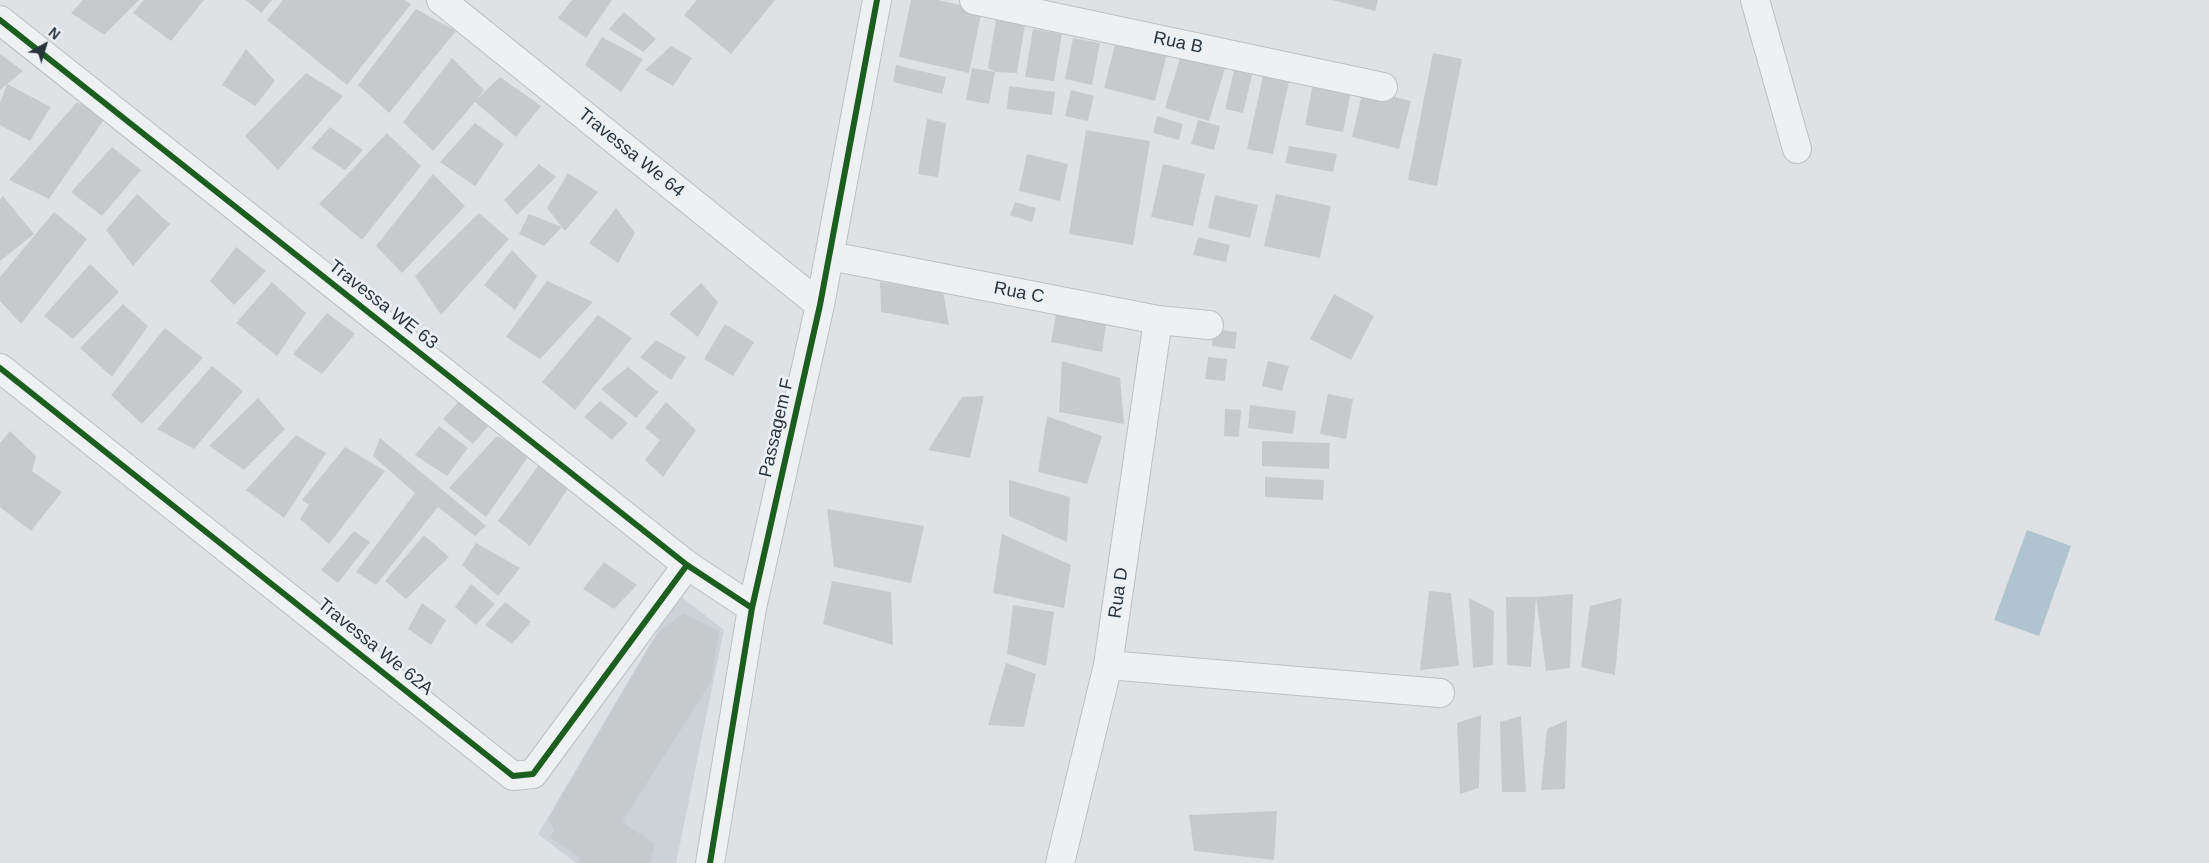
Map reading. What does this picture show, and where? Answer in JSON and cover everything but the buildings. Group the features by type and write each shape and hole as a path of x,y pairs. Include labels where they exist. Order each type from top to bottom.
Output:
{"street":[{"name":"Travessa We 64","path":"441,0 820,305"},
{"name":"Rua B","path":"974,0 1383,87"},
{"path":"1755,0 1797,149"},
{"name":"Passagem F","path":"710,863 752,608 830,256 875,1"},
{"name":"Travessa WE 63","path":"0,20 687,565 752,608"},
{"name":"Rua C","path":"830,256 1158,320 1209,325"},
{"name":"Rua D","path":"1060,863 1108,665 1158,320"},
{"name":"Travessa We 62A","path":"0,368 513,776 533,774 687,565"},
{"path":"1108,665 1440,693"}],"shaded area":[{"path":"679,595 724,630 676,863 576,863 538,834"}],"water":[{"path":"2027,530 2071,546 2039,636 1994,620"}],"cycle path":[{"path":"710,863 752,608 820,305 877,0"},
{"path":"0,20 687,565 752,608"},
{"path":"0,368 513,776 533,774 687,565"}]}
